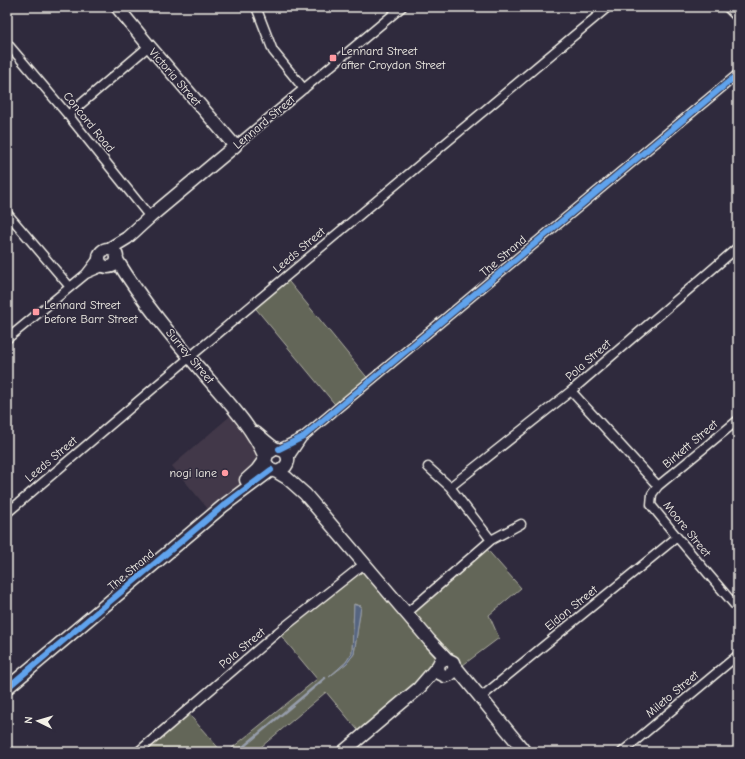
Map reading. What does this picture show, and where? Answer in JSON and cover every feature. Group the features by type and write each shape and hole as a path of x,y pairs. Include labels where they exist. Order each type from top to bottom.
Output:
{"street":[{"name":"Victoria Street","path":"117,7 235,146"},
{"path":"256,7 273,51 304,89"},
{"name":"Lennard Street","path":"7,339 86,274 109,259 127,238 150,217 402,7"},
{"name":"Leeds Street","path":"7,512 608,7"},
{"path":"728,7 738,18"},
{"name":"Concord Road","path":"7,42 150,217"},
{"path":"68,115 149,46"},
{"name":"The Strand","path":"7,688 223,506 281,466 303,437 738,74"},
{"path":"7,213 70,287"},
{"name":"Pola Street","path":"450,487 570,391 738,247"},
{"name":"Surrey Street","path":"109,259 250,429 265,458 266,466 281,466 285,452 277,449 250,429"},
{"name":"Moore Street","path":"570,391 658,486 652,494 651,505 676,537 738,609"},
{"name":"Birkett Street","path":"658,486 738,420"},
{"name":"The Strand","path":"7,680 254,473 269,452 303,437"},
{"path":"281,466 287,478 305,494 407,613 445,667 480,698 524,752"},
{"path":"428,468 450,487 491,540"},
{"path":"407,613 491,540 521,524"},
{"name":"Eldon Street","path":"480,698 676,537"},
{"name":"Pola Street","path":"138,752 278,632 364,564"},
{"name":"Mileto Street","path":"622,752 738,655"},
{"path":"343,752 445,667"}],"shaded area":[{"path":"236,411 268,468 213,515 172,466"}],"green space":[{"path":"285,277 370,381 338,408 252,304"},
{"path":"484,546 521,588 489,615 499,638 451,674 450,660 362,735 326,692 255,752 227,752 317,679 278,632 364,564 407,613","holes":["354,604 361,606 354,654 347,663 329,677 346,662 352,653"]},
{"path":"186,711 222,752 138,752"}],"water":[{"path":"354,604 361,606 354,654 347,663 329,677 346,662 352,653"}],"waterway":[{"path":"237,752 325,678"}],"cycle path":[{"path":"279,449 303,437 738,74"},
{"path":"7,688 223,506 271,470"}],"place":[{"name":"Lennard Street after Croydon Street","path":"333,58"},
{"name":"Lennard Street before Barr Street","path":"36,312"},
{"name":"nogi lane","path":"225,473"}]}
